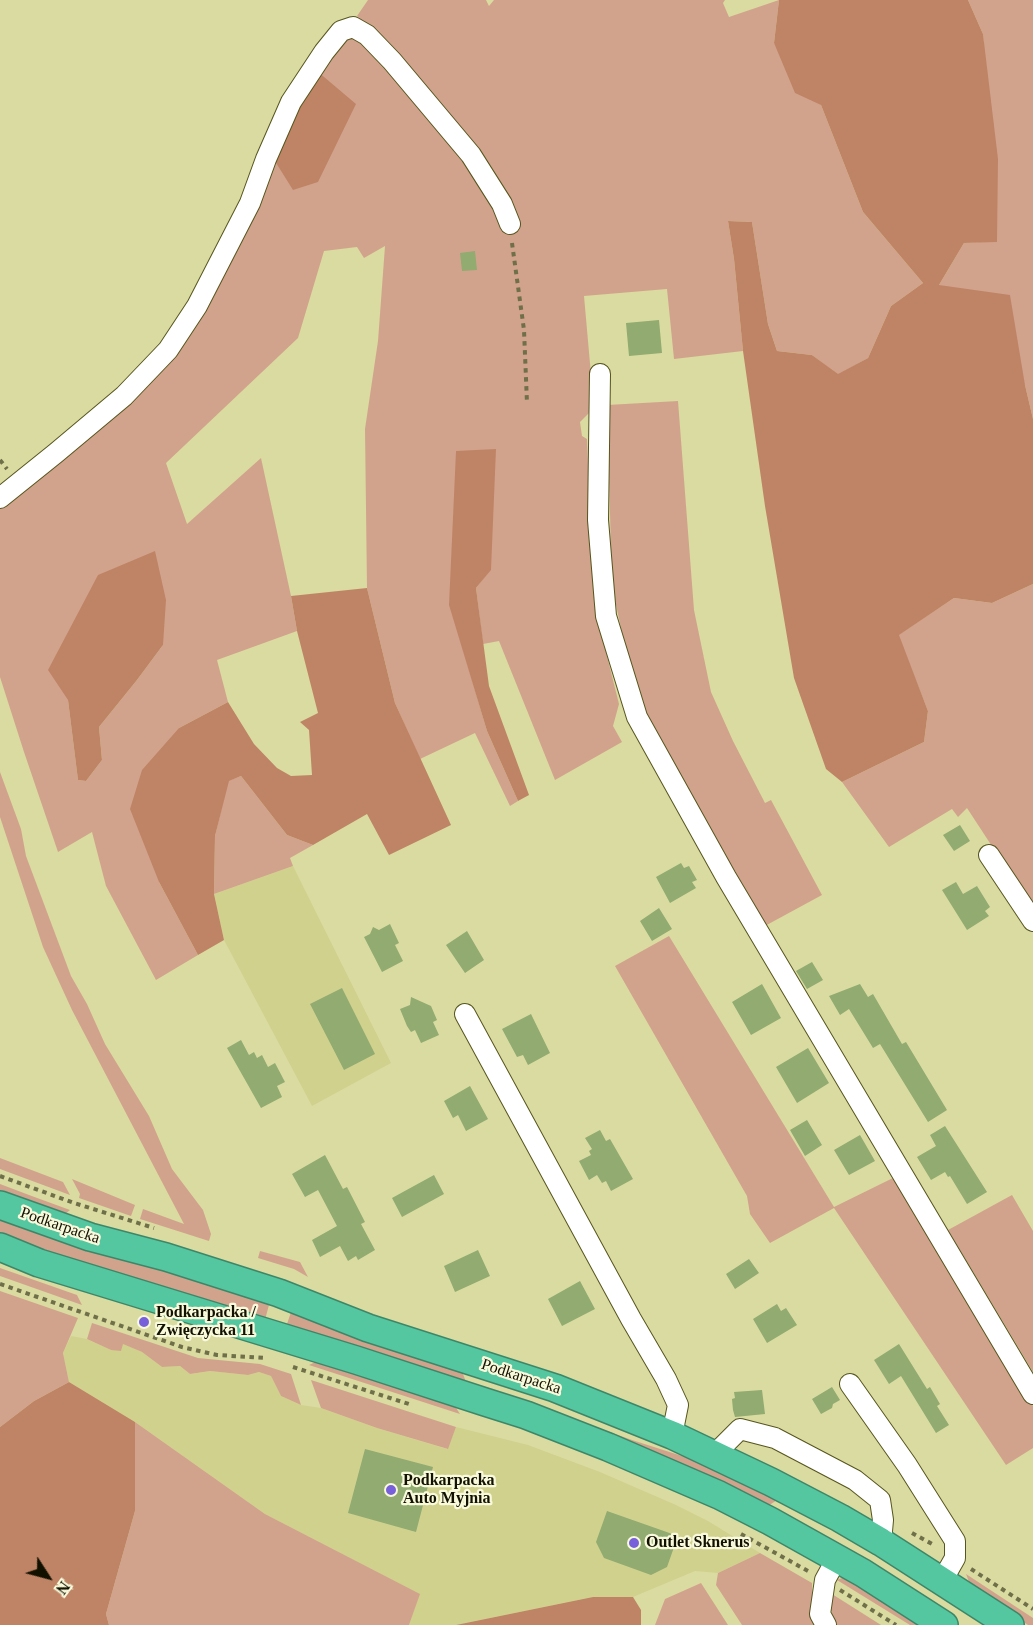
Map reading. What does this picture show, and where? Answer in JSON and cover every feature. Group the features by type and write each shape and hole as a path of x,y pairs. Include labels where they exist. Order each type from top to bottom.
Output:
{"highway":[{"name":"Podkarpacka","path":"0,1204 90,1237 236,1279 320,1308 368,1328 555,1388 672,1435 771,1482 857,1528 1010,1625"},
{"path":"0,1247 39,1263 356,1360 526,1415 608,1446 719,1495 779,1526 831,1569 944,1625"},
{"path":"485,1402 477,1388 484,1382 533,1399 555,1388"},
{"path":"779,1526 776,1516 783,1508 792,1510 827,1528 857,1528"}],"street":[{"path":"0,498 124,396 168,350 196,306 250,203 291,102 324,52 341,31 353,27 367,36 392,61 471,155 502,204 510,224"},
{"path":"600,374 598,520 606,616 637,717 726,877 1033,1394"},
{"path":"989,855 1033,921"},
{"path":"465,1014 666,1378 678,1404 672,1435"},
{"path":"850,1384 907,1465 955,1541 955,1558 942,1581"},
{"path":"714,1455 740,1429 775,1438 855,1480 880,1500 884,1520 881,1542"},
{"path":"826,1625 820,1614 831,1569"}],"path":[{"path":"510,224 524,330 527,403"},
{"path":"0,1284 182,1347 217,1355 273,1360"},
{"path":"291,1366 417,1406"},
{"path":"735,1531 831,1569 896,1625"}],"shaded area":[{"path":"368,0 486,0 489,6 494,0 725,0 723,3 729,17 779,0 774,43 821,105 863,212 923,283 891,306 868,358 838,375 812,355 777,351 768,324 752,222 728,221 743,351 674,359 667,289 584,296 594,408 580,422 582,436 587,439 592,572 601,632 619,704 613,726 622,742 555,780 499,641 483,644 476,588 491,569 450,605 487,731 518,801 510,806 475,733 420,759 395,703 367,588 365,429 378,341 385,246 364,258 357,247 324,251 298,338 166,463 187,524 261,458 297,631 217,660 228,702 179,728 159,882 198,955 156,980 106,886 92,832 58,852 24,752 0,677 0,501 170,359 317,71 344,37 362,38 508,198 491,166 357,16","holes":["163,645 99,727 102,760 86,781 78,780 68,700"]},
{"path":"779,0 968,0 983,34 998,159 997,242 964,243 939,285 1010,295 1033,419 1033,584 992,603 954,598 899,635 928,711 924,742 842,782 826,769 794,678 765,506 743,351 728,221 752,222 768,324 777,351 812,355 838,374 868,358 891,306 923,283 863,212 821,105 795,93 774,43"},
{"path":"968,0 1033,0 1033,419 1025,385 939,285 964,243 997,241 983,34"},
{"path":"317,71 356,104 318,182 293,190 273,158"},
{"path":"678,401 694,610 711,692 765,803 771,800 822,895 763,927 637,703 612,586 607,405"},
{"path":"496,449 491,570 476,588 489,686 529,795 518,801 487,731 449,605 456,451"},
{"path":"155,551 166,600 163,645 99,727 102,760 86,781 78,780 68,700 48,670 98,575"},
{"path":"1033,584 1033,909 967,808 958,817 952,809 889,847 842,782 924,742 928,711 898,635 954,598 992,603"},
{"path":"367,588 395,703 451,825 389,855 367,814 313,845 287,835 241,776 229,781 215,836 214,894 224,940 198,955 159,882 130,809 142,770 179,728 228,702 254,744 277,768 291,776 312,775 309,730 300,722 318,713 297,631 291,596"},
{"path":"0,772 21,829 26,856 71,976 105,1044 149,1116 172,1169 203,1210 211,1234 209,1241 140,1219 143,1209 184,1224 72,1010 43,947 0,817"},
{"path":"241,776 287,835 313,845 290,858 293,866 214,894 215,836 228,781"},
{"path":"293,866 391,1063 312,1106 224,940 214,894"},
{"path":"669,936 834,1207 895,1177 1033,1406 1033,1448 1006,1465 834,1208 770,1243 750,1214 747,1196 615,966"},
{"path":"0,1158 63,1182 70,1195 0,1169"},
{"path":"72,1179 135,1205 131,1216 79,1198 80,1194"},
{"path":"0,1184 70,1210 63,1216 0,1192"},
{"path":"1012,1195 1033,1231 1033,1372 948,1230"},
{"path":"0,1216 270,1301 265,1320 87,1265 0,1234"},
{"path":"260,1251 300,1262 308,1277 294,1269 258,1258"},
{"path":"0,1268 77,1295 82,1305 0,1276"},
{"path":"0,1291 78,1318 63,1353 69,1382 34,1401 0,1427"},
{"path":"292,1309 456,1368 463,1374 466,1382 286,1327"},
{"path":"92,1323 198,1358 260,1364 291,1374 301,1405 281,1396 271,1376 259,1372 248,1375 210,1371 190,1374 180,1366 162,1367 142,1352 123,1344 121,1351 111,1350 87,1339"},
{"path":"71,1336 87,1339 111,1350 122,1343 142,1352 162,1367 180,1366 190,1374 210,1371 248,1375 259,1372 271,1376 281,1396 301,1405 321,1408 447,1449 456,1427 528,1445 600,1472 676,1505 708,1521 760,1553 718,1573 695,1571 633,1597 593,1597 456,1625 409,1625 419,1594 265,1514 135,1422 69,1382 63,1353"},
{"path":"320,1360 453,1403 460,1414 309,1365"},
{"path":"311,1380 456,1427 448,1449 377,1428 321,1408"},
{"path":"69,1382 135,1422 135,1511 106,1614 109,1625 0,1625 0,1427 34,1401"},
{"path":"507,1395 707,1464 777,1500 768,1506 506,1398"},
{"path":"135,1422 265,1514 420,1594 409,1625 109,1625 106,1614 135,1511"},
{"path":"760,1553 812,1583 812,1608 820,1625 742,1625 716,1585 718,1573"},
{"path":"966,1574 1033,1618 1033,1625 1028,1625 971,1587"},
{"path":"849,1578 925,1625 910,1625 837,1580"},
{"path":"701,1583 728,1625 655,1625 665,1599"},
{"path":"832,1594 881,1625 836,1625 831,1610"},
{"path":"593,1597 633,1597 641,1610 641,1625 456,1625"}],"building":[{"path":"475,251 477,270 462,271 460,253"},
{"path":"659,320 662,353 629,356 626,323"},
{"path":"960,825 970,841 954,851 943,835"},
{"path":"681,863 684,868 689,866 697,880 692,882 696,888 670,903 656,877"},
{"path":"956,882 963,894 977,886 990,907 985,911 989,916 967,930 942,890"},
{"path":"659,908 672,929 652,941 640,921"},
{"path":"390,924 399,943 395,945 403,961 382,972 364,937 370,934 373,927 379,930"},
{"path":"467,931 484,960 465,973 446,945"},
{"path":"812,962 823,980 807,989 796,971"},
{"path":"762,984 781,1018 751,1035 732,1002"},
{"path":"860,984 868,997 873,994 902,1044 906,1042 947,1110 928,1122 880,1044 873,1048 849,1009 840,1015 829,996"},
{"path":"342,988 375,1054 344,1070 310,1004"},
{"path":"411,997 431,1006 437,1020 433,1022 439,1035 421,1043 415,1030 411,1032 400,1009 410,1005"},
{"path":"531,1014 550,1053 528,1065 523,1055 517,1057 502,1029"},
{"path":"241,1040 249,1055 254,1052 257,1058 262,1055 268,1067 275,1063 285,1082 277,1086 282,1097 261,1108 227,1048"},
{"path":"808,1048 829,1083 797,1103 776,1067"},
{"path":"470,1086 488,1119 466,1131 458,1115 453,1118 444,1101"},
{"path":"807,1120 822,1145 805,1156 790,1130"},
{"path":"945,1126 987,1192 967,1204 950,1176 948,1177 945,1172 931,1180 917,1157 936,1146 930,1135"},
{"path":"600,1130 606,1141 610,1139 633,1179 611,1191 606,1181 602,1183 597,1175 589,1180 579,1161 591,1155 589,1151 592,1149 585,1138"},
{"path":"860,1135 875,1161 849,1175 834,1150"},
{"path":"325,1155 343,1189 347,1187 365,1222 361,1224 375,1250 358,1260 356,1256 348,1261 340,1246 320,1257 312,1240 337,1226 318,1190 305,1197 292,1174"},
{"path":"434,1175 444,1194 402,1217 392,1198"},
{"path":"478,1250 490,1276 455,1292 444,1266"},
{"path":"749,1259 759,1273 735,1289 726,1274"},
{"path":"580,1281 595,1309 562,1326 548,1299"},
{"path":"777,1304 781,1311 786,1308 797,1325 767,1343 753,1319"},
{"path":"899,1344 927,1389 930,1387 940,1404 937,1406 949,1425 936,1433 901,1376 889,1384 874,1360"},
{"path":"832,1387 840,1400 821,1414 812,1399"},
{"path":"762,1390 765,1414 735,1417 732,1399 735,1398 734,1392"},
{"name":"Podkarpacka Auto Myjnia","path":"365,1449 433,1467 416,1532 348,1513"},
{"path":"607,1511 678,1536 667,1567 651,1575 604,1558 596,1542"}],"place":[{"name":"Podkarpacka / Zwięczycka 11","path":"144,1322"},
{"name":"Podkarpacka Auto Myjnia","path":"391,1490"},
{"name":"Outlet Sknerus","path":"634,1543"}]}
